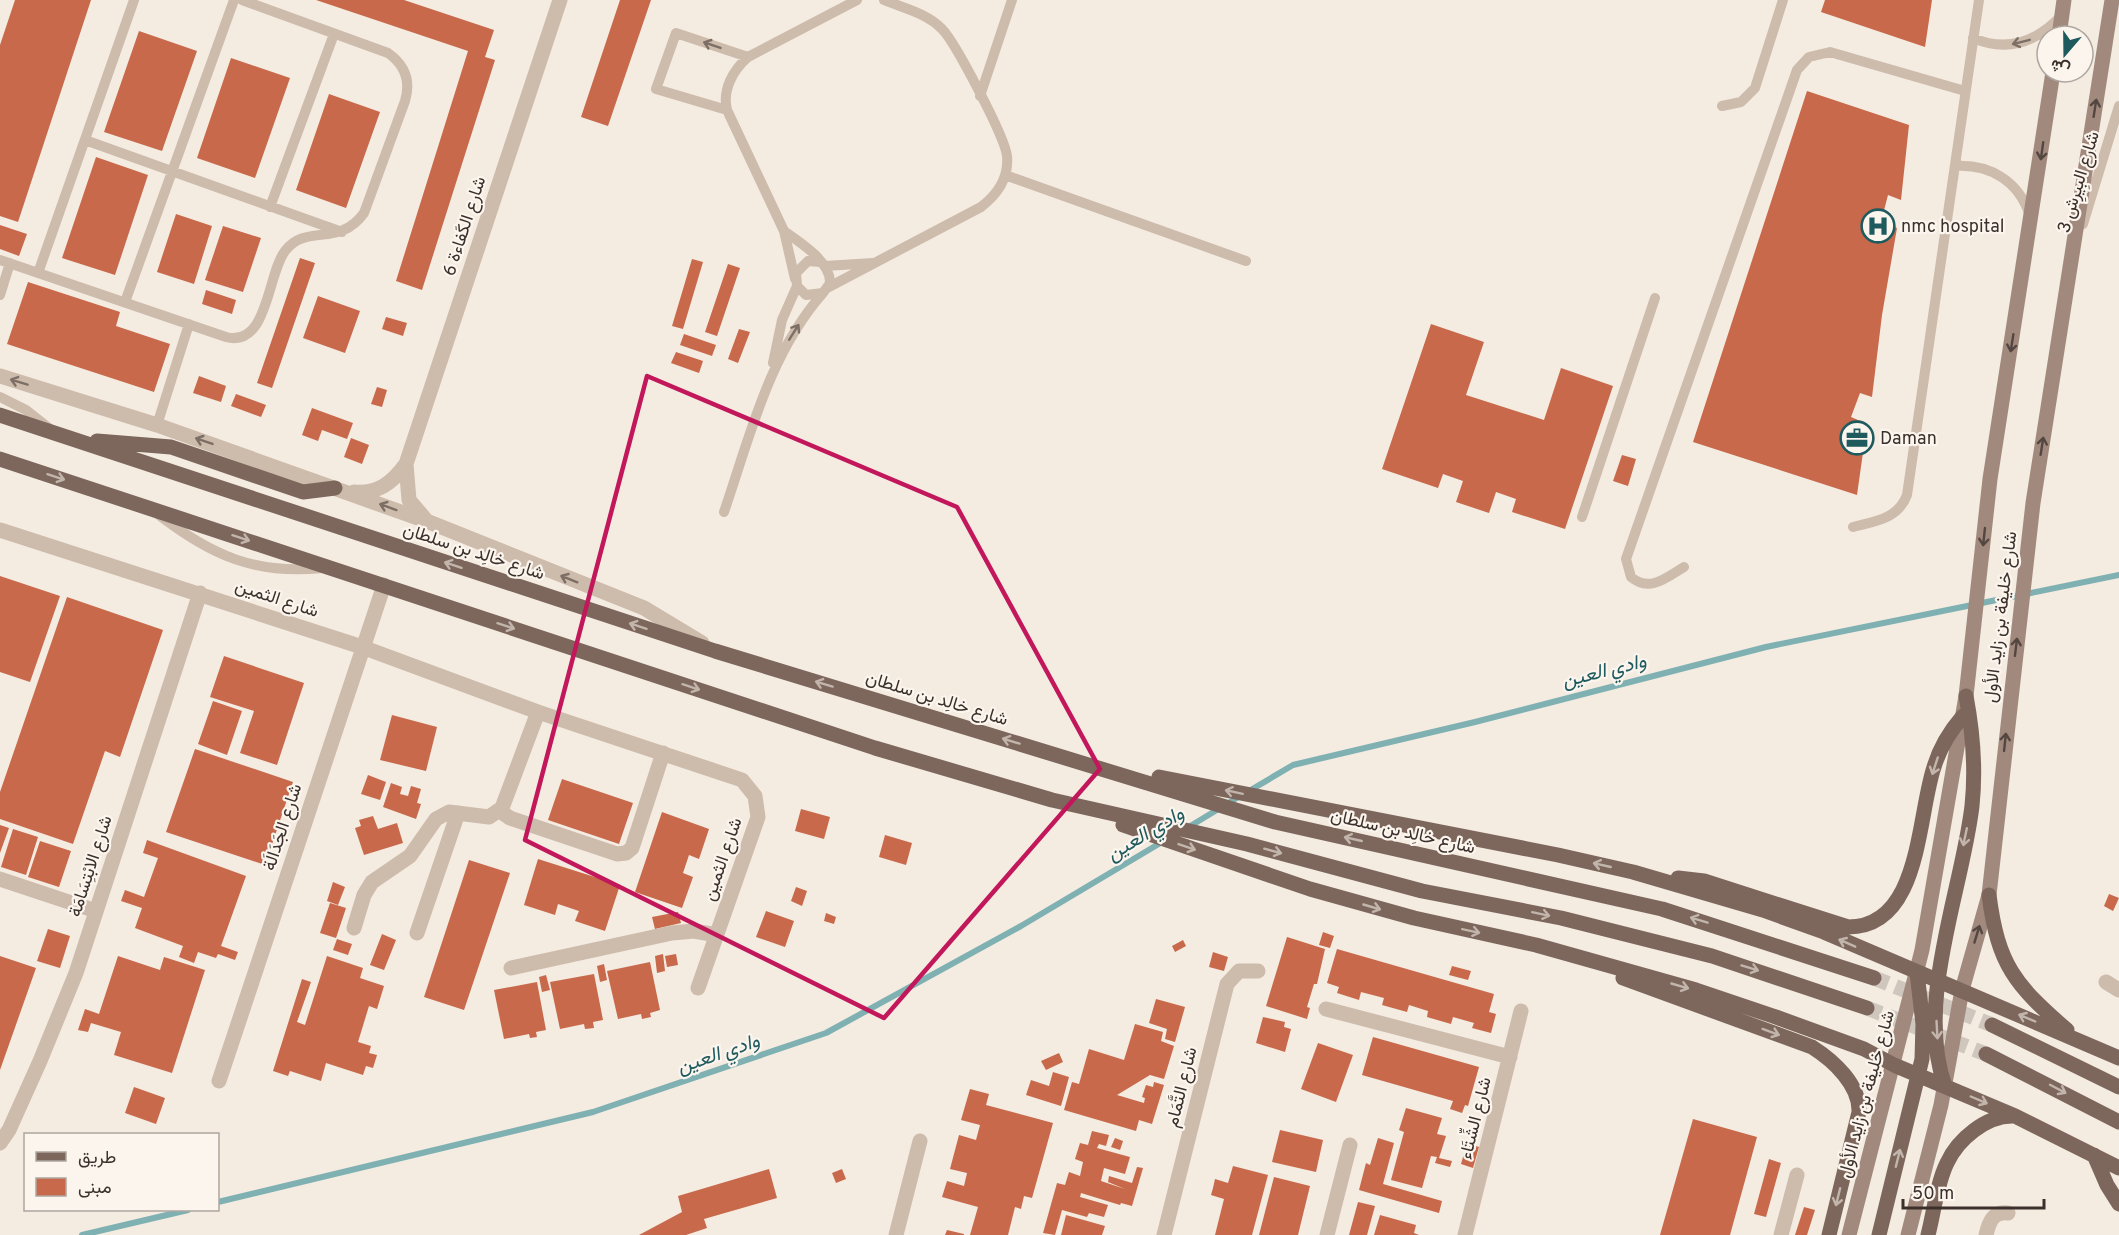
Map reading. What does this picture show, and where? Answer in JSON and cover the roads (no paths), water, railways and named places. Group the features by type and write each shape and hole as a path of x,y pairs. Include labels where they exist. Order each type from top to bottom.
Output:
{"main road":[{"name":"شارع خليفة بن زايد الأول","path":"1908,1235 1945,1086 1962,990 1989,895 2008,705 2033,503 2112,0"},
{"path":"2061,24 2063,8"},
{"name":"شارع خليفة بن زايد الأول","path":"1849,1235 1917,973 1963,716 1990,479 2051,84"},
{"name":"شارع خالِد بن سلطان","path":"0,415 715,651 1275,822 1662,909 1874,978"},
{"path":"64,437 171,447 303,492 340,489"},
{"path":"0,459 875,748 1052,800 1310,889 1414,918 1580,957 1773,1016 1864,1049 1894,1065 2015,1116 2119,1168"},
{"path":"1945,1086 1941,1075 1936,1032 1940,957 1972,807 1973,734 1966,696"},
{"path":"1066,758 1633,872 1704,881 1848,927 1869,925 1889,911 1907,885 1933,769 1950,731 1963,716"},
{"path":"1052,800 1247,844 1422,891 1561,918 1712,956 1867,1008"},
{"path":"1633,872 1763,910 1824,932 2119,1058"},
{"path":"1989,895 1997,944 2018,984 2035,1003 2079,1040"},
{"path":"1580,957 1635,983 1812,1047 1830,1059 1857,1091 1859,1101 1829,1235"},
{"path":"1879,1235 1919,1076 1923,1024 1917,973"},
{"path":"1992,1025 2119,1087"},
{"path":"1986,1054 2119,1122"},
{"path":"1928,1235 1947,1163 1969,1135 1986,1123 2000,1116 2015,1116"},
{"path":"2094,1155 2107,1185 2119,1204"}],"street":[{"name":"شارع الكَفاءة 6","path":"429,522 418,513 409,500 406,464 560,0"},
{"path":"0,376 157,425 429,522 644,609 715,651"},
{"name":"شارع الكَفاءة 6","path":"340,489 364,493 386,486 406,464"},
{"name":"شارع الثمين","path":"0,530 362,647 538,712 742,780 755,796 758,817 698,988"},
{"name":"شارع الجَدَالَة","path":"219,1081 384,585"},
{"name":"شارع الابْتِسَامَة","path":"0,1143 9,1130 50,1039 76,973 200,593"},
{"path":"354,928 364,895 372,882 410,856 436,819 449,812 483,818 500,811 538,712"},
{"path":"500,811 506,816 617,854 626,853 632,848 663,753"},
{"path":"417,933 458,813"},
{"path":"0,879 96,911"},
{"path":"511,968 682,931 717,934"},
{"name":"شارع التَّمَام","path":"1164,1235 1227,984 1239,971 1258,971"},
{"path":"1326,1010 1510,1058"},
{"name":"شارع الشِّتَاء","path":"1466,1235 1521,1011"},
{"path":"896,1235 920,1142"},
{"path":"1327,1235 1350,1145"},
{"path":"1782,1235 1797,1175"},
{"path":"1986,1235 1992,1218 2000,1213 2008,1213"}],"lane":[{"path":"38,273 134,0"},
{"path":"125,302 234,0"},
{"path":"0,295 5,261 232,339 245,337 255,328 280,260 288,247 302,238 342,232 357,222 364,213 405,101 408,83 402,66 388,53 242,0"},
{"path":"857,0 748,57 730,81 725,103 784,231 796,283 800,291 811,296 825,291 981,207 996,193 1005,175 1006,148 955,47 943,30 926,17 884,0"},
{"path":"980,96 1012,0"},
{"path":"1722,106 1742,102 1755,88 1783,0"},
{"path":"1853,527 1891,516 1901,508 1906,495 1979,0"},
{"path":"1973,38 1996,45 2020,44 2042,34 2063,8"},
{"path":"727,110 656,89 676,33 748,57"},
{"path":"270,207 334,34"},
{"path":"1684,567 1660,582 1648,585 1631,577 1626,559 1797,70 1809,57 1830,52 1965,91"},
{"name":"شارع البِيرِش 3","path":"2069,267 2119,106"},
{"path":"85,140 342,232"},
{"path":"1955,166 1978,167 2010,182 2024,201 2031,221"},
{"path":"1005,175 1246,261"},
{"path":"724,512 772,375 794,332 825,291 830,277 822,264 784,231"},
{"path":"772,375 779,329 803,264 874,263"},
{"path":"1582,517 1655,298"},
{"path":"157,425 189,324"},
{"path":"0,397 26,410 64,437"},
{"path":"150,508 194,541 236,560 280,569 329,567"}],"waterway":[{"name":"وادي العين","path":"1249,791 1293,765 1475,722 1766,647 2119,575"},
{"name":"وادي العين","path":"1187,828 1240,796"},
{"name":"وادي العين","path":"219,1202 593,1112 826,1033 1021,926 1162,842"},
{"name":"وادي العين","path":"82,1235 184,1211"}],"tunnel":[{"path":"1874,978 1992,1025"},
{"path":"1867,1008 1986,1054"}],"place":[{"name":"nmc hospital","path":"1878,226"},
{"name":"Daman","path":"1857,438"}]}
